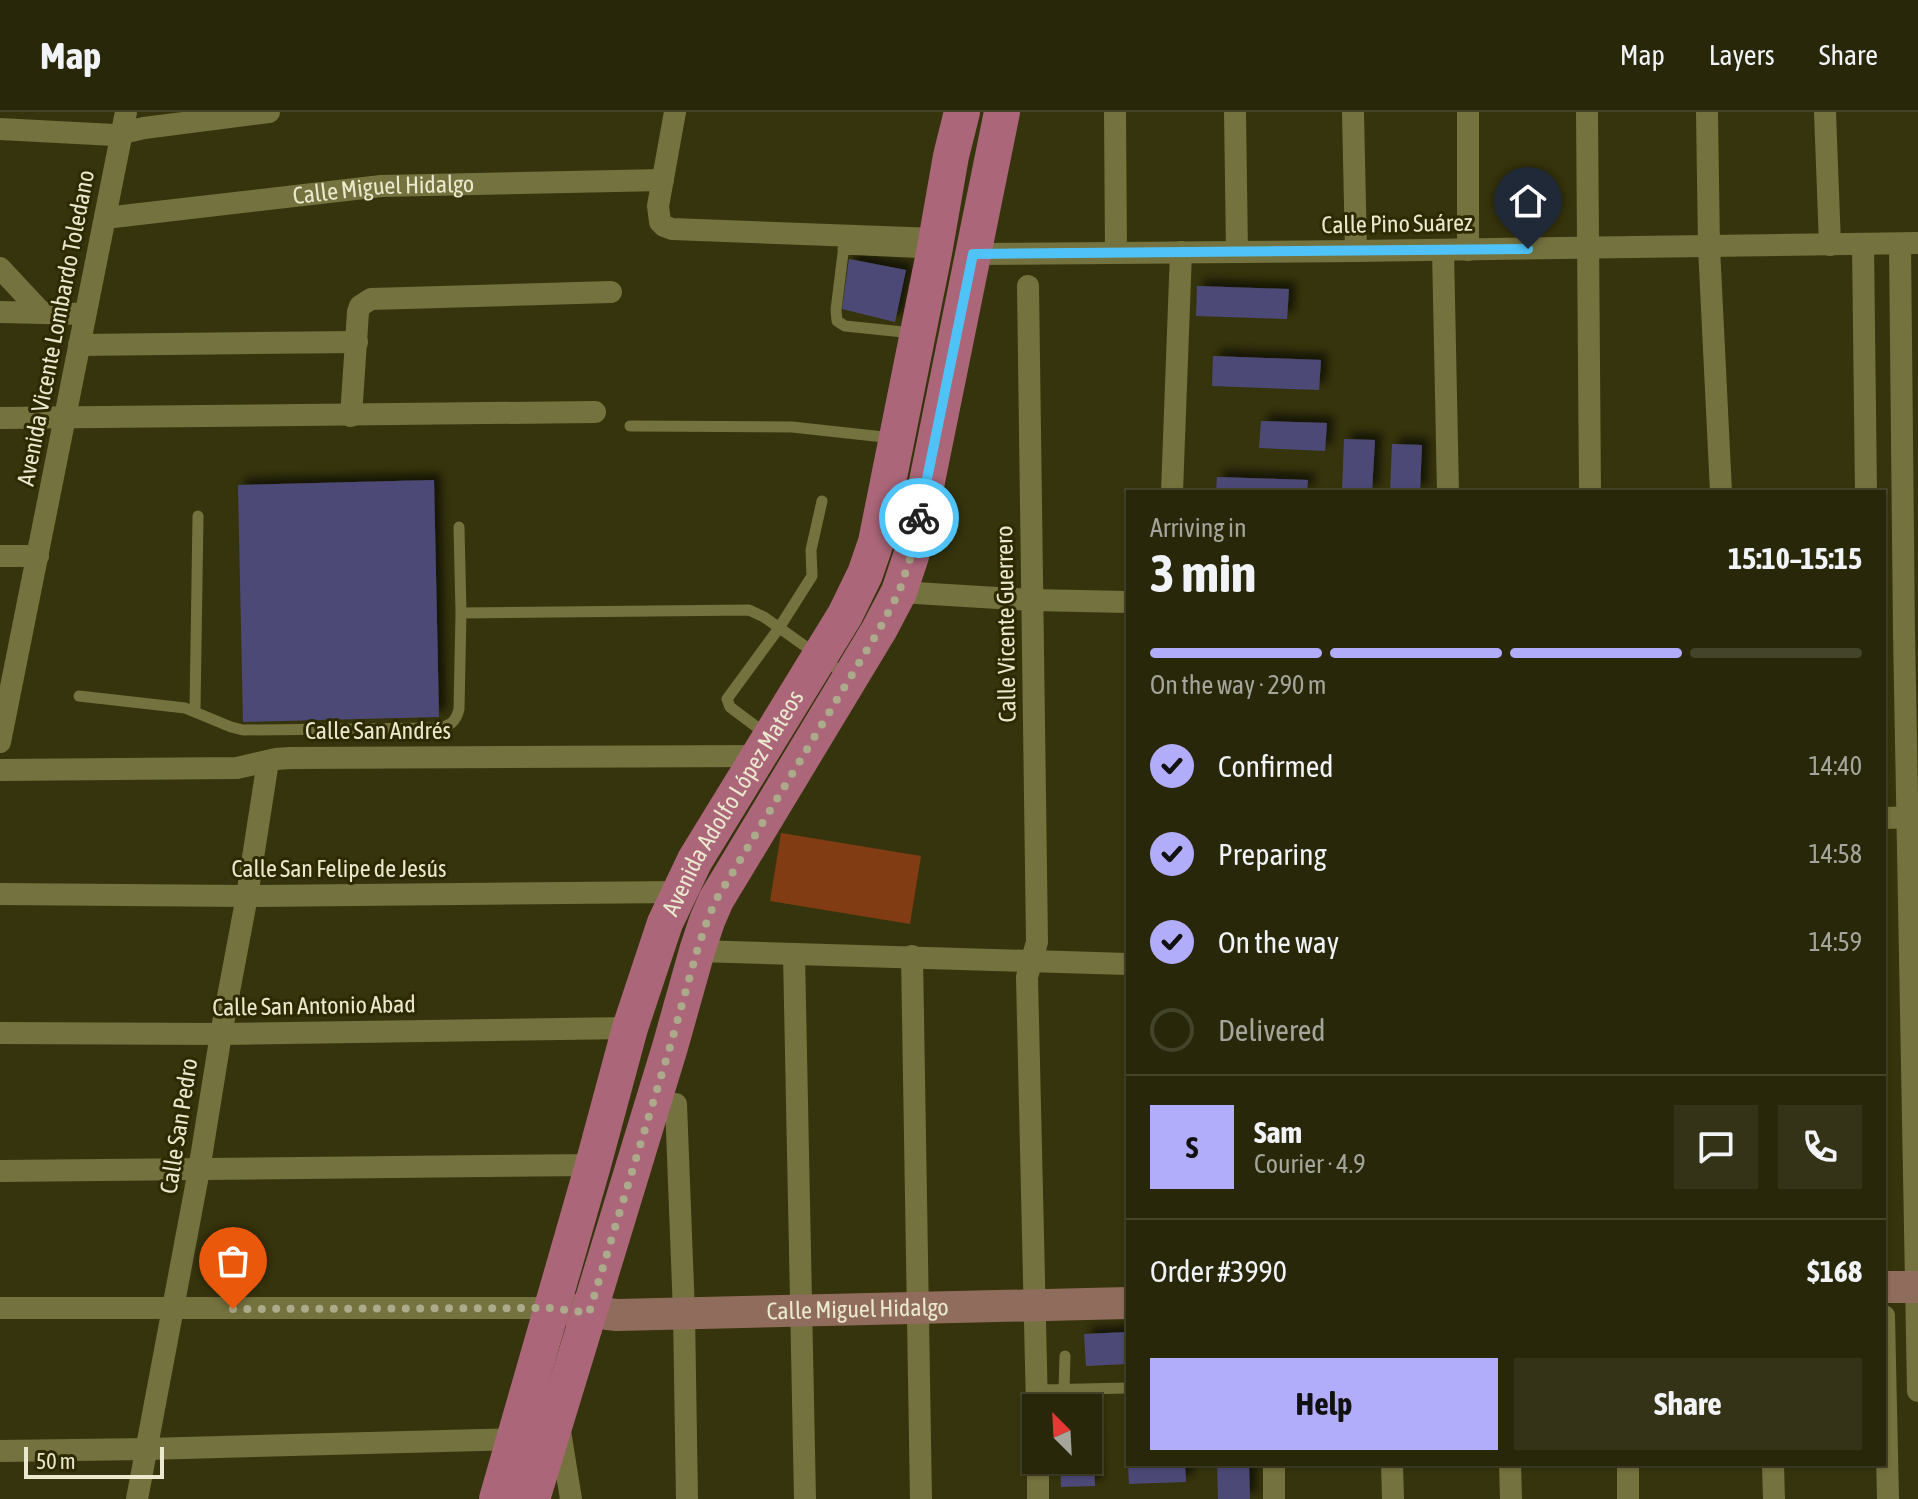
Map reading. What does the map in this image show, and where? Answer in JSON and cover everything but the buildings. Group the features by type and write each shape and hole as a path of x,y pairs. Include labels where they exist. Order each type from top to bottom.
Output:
{"main road":[{"name":"Avenida Adolfo López Mateos","path":"497,1499 630,1028 665,923 695,860 845,615 876,542 898,439 908,328 924,249 962,112"},
{"name":"Avenida Adolfo López Mateos","path":"532,1499 707,921 716,900 899,592 918,526 1002,112"},
{"path":"951,156 992,162"}],"street":[{"path":"0,129 105,135 123,123 144,128 269,112"},
{"path":"675,112 658,206 660,222 664,226 924,249"},
{"path":"1115,112 1116,252"},
{"path":"1235,112 1237,252"},
{"path":"1353,112 1356,251"},
{"path":"1468,112 1468,250"},
{"path":"1587,112 1590,490"},
{"path":"1707,112 1709,247 1721,490"},
{"path":"1825,112 1830,245"},
{"name":"Avenida Vicente Lombardo Toledano","path":"0,742 7,675 38,556 123,123"},
{"name":"Calle Miguel Hidalgo","path":"105,218 381,186 663,180"},
{"path":"1909,243 1902,632 1912,817 1918,1391"},
{"name":"Calle Pino Suárez","path":"973,254 1909,243"},
{"path":"1863,244 1866,490"},
{"path":"1443,250 1448,490"},
{"path":"1172,490 1181,252"},
{"path":"0,268 42,313"},
{"name":"Calle Vicente Guerrero","path":"1028,286 1037,942 1027,977 1036,1394"},
{"path":"351,416 360,306 371,299 611,292"},
{"path":"0,312 85,314"},
{"path":"79,345 357,342"},
{"path":"0,418 595,412"},
{"path":"0,556 38,556"},
{"path":"899,592 1126,602"},
{"name":"Calle San Andrés","path":"0,770 237,768 290,758 764,746"},
{"name":"Calle San Pedro","path":"137,1499 199,1170 268,761"},
{"path":"1886,818 1912,817"},
{"name":"Calle San Felipe de Jesús","path":"0,894 247,896 678,892"},
{"path":"697,951 1126,964"},
{"path":"794,954 805,1499"},
{"path":"912,956 921,1499"},
{"name":"Calle San Antonio Abad","path":"0,1033 221,1034 630,1028"},
{"path":"676,1104 687,1499"},
{"path":"0,1171 593,1165"},
{"path":"1886,1287 1917,1287"},
{"name":"Calle Miguel Hidalgo","path":"552,1308 617,1315 1126,1303"},
{"path":"0,1308 552,1308"},
{"path":"1886,1408 1888,1499"},
{"path":"557,1416 571,1499"},
{"path":"0,1451 515,1439"},
{"path":"1274,1466 1274,1499"},
{"path":"1392,1466 1393,1499"},
{"path":"1510,1466 1511,1499"},
{"path":"1628,1466 1628,1499"},
{"path":"1773,1466 1774,1499"},
{"path":"1038,1474 1038,1499"}],"lane":[{"path":"844,243 837,321 845,326 908,328"},
{"path":"630,426 792,427 898,439"},
{"path":"764,746 730,707 727,699 779,628 812,576 811,550 822,501"},
{"path":"195,710 198,516"},
{"path":"79,696 195,710 243,730 447,726 454,722 459,709 459,527"},
{"path":"461,613 744,609 755,611 849,678"},
{"path":"1064,1390 1065,1356"},
{"path":"1052,1394 1064,1390 1126,1388"}],"shaded area":[{"path":"781,833 921,856 910,924 770,901"}],"way so far":[{"path":"233,1309 552,1308 589,1313 707,921 716,900 899,592 919,518"}],"route":[{"path":"919,518 973,254 1528,249"}]}
